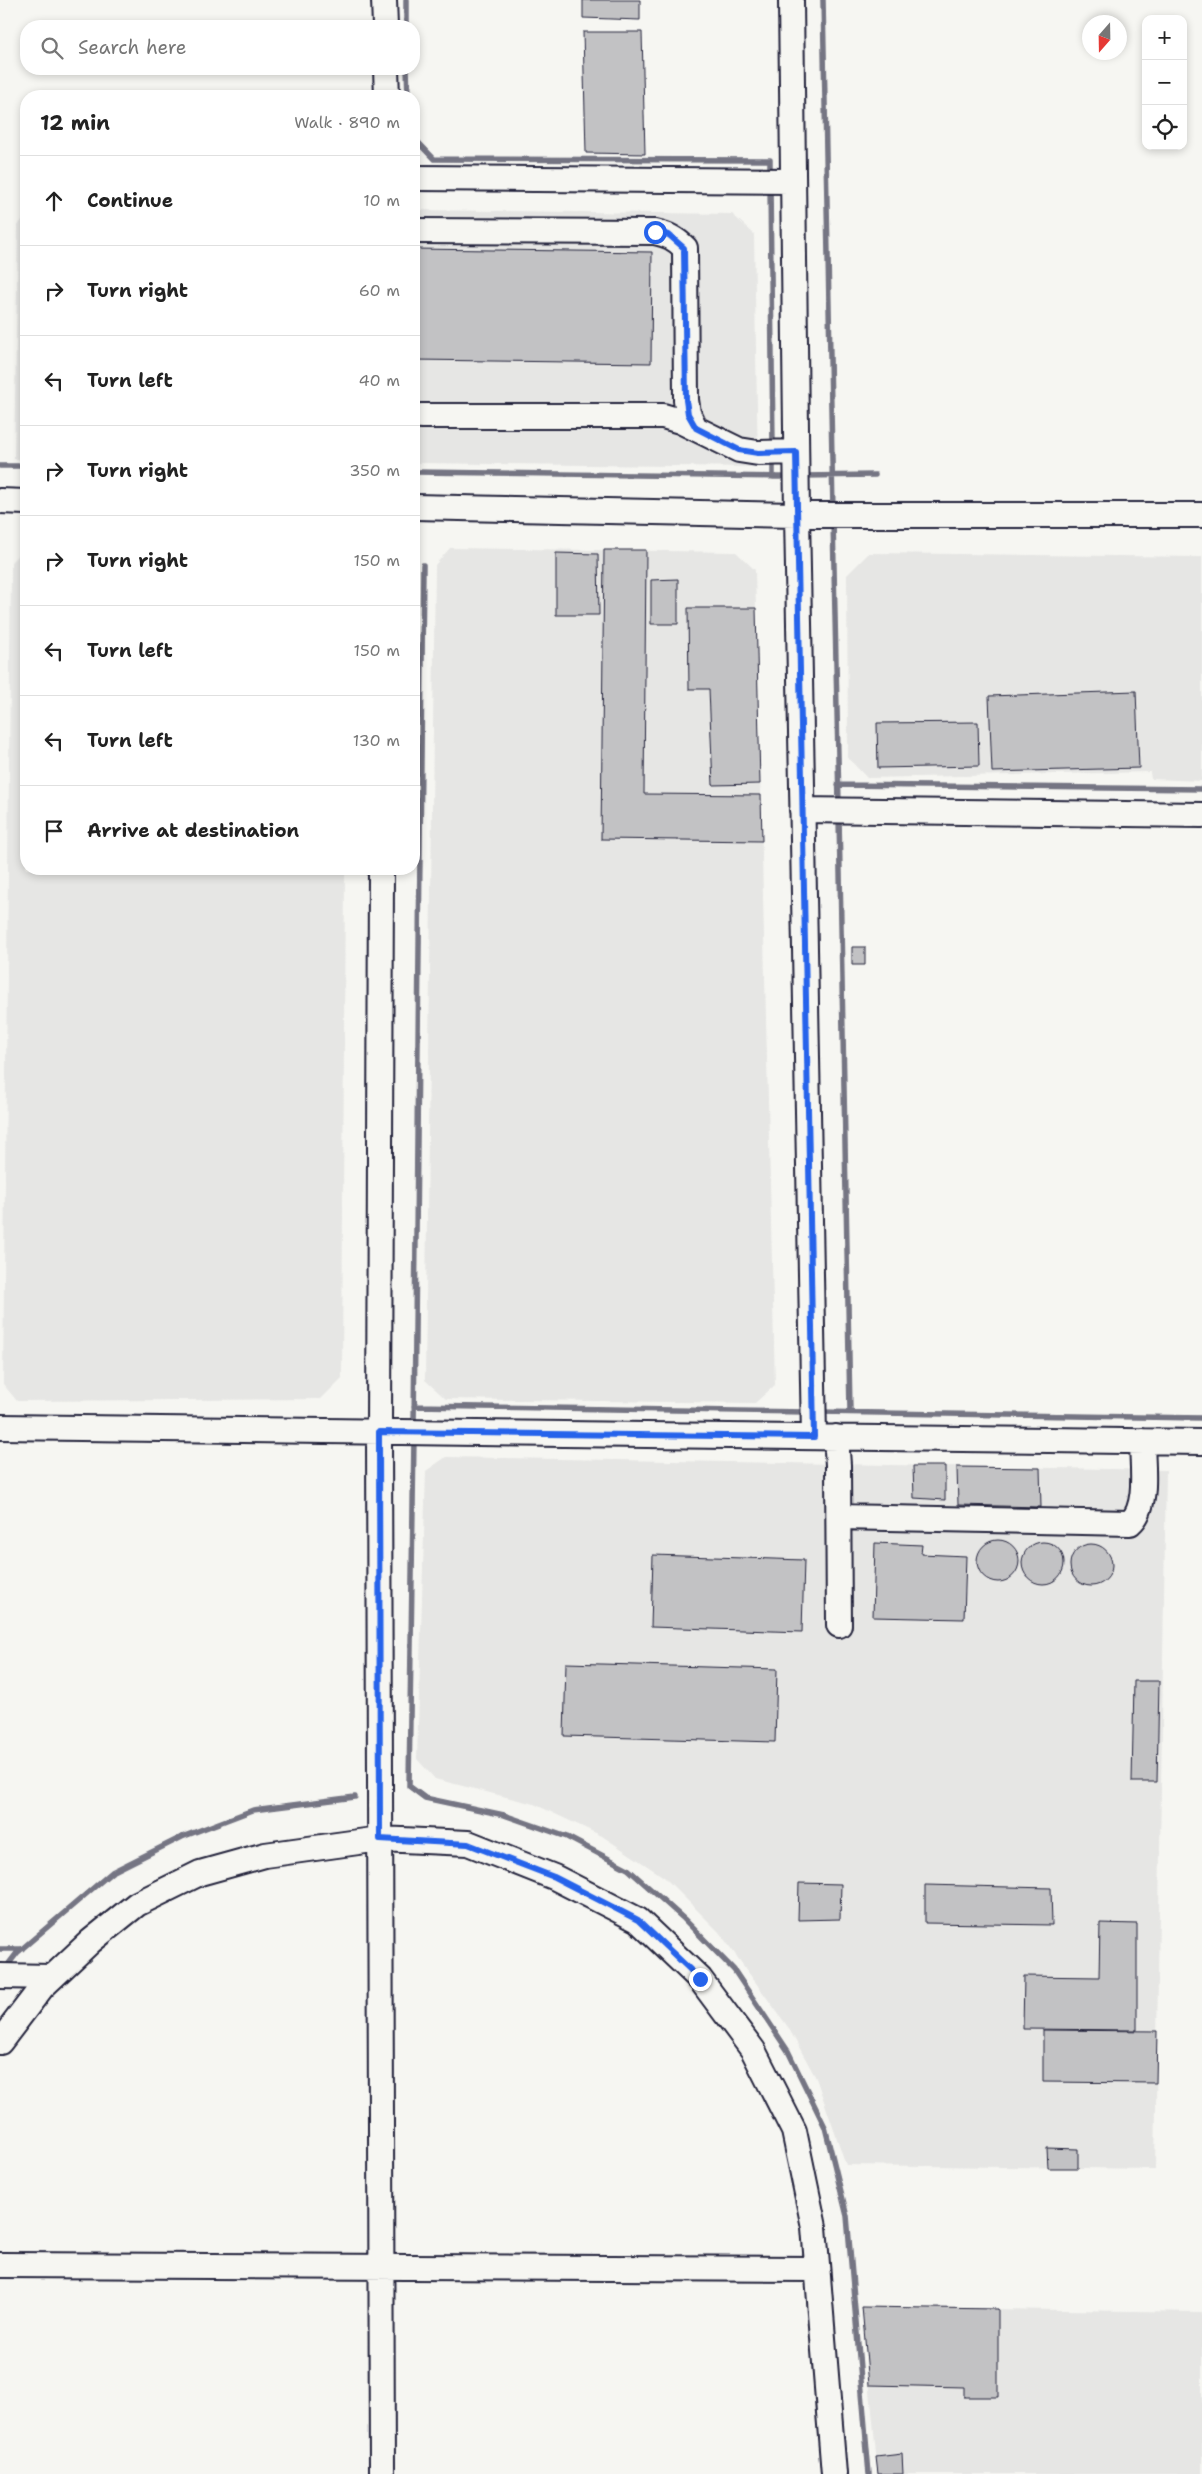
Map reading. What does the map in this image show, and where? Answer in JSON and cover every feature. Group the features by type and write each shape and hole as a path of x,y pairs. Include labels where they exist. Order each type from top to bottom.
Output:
{"lane":[{"path":"384,0 385,20"},
{"path":"791,0 796,515 802,810 825,1437 839,1517 839,1625"},
{"path":"386,75 387,90"},
{"path":"420,178 793,182"},
{"path":"420,231 655,232 669,235 678,240 684,248 686,400 688,414 696,428"},
{"path":"421,416 663,416 696,428 739,450 758,453 796,452"},
{"path":"0,501 20,502"},
{"path":"420,507 796,515 1202,515"},
{"path":"802,810 1202,815"},
{"path":"381,875 379,1432 382,2474"},
{"path":"0,1427 1202,1442"},
{"path":"839,1517 1130,1523 1138,1516 1142,1505 1142,1441"},
{"path":"0,2042 42,1987 91,1941 137,1904 200,1874 265,1855 380,1839 468,1844 554,1877 638,1920 700,1979 753,2050 794,2131 814,2226 834,2474"},
{"path":"0,1976 52,1977"},
{"path":"0,2265 817,2269"}],"shaded area":[{"path":"420,210 732,214 754,234 758,467 420,463"},
{"path":"20,222 20,460 14,459 18,225"},
{"path":"450,548 736,552 755,570 775,1385 755,1403 446,1399 425,1380 435,565"},
{"path":"20,553 20,875 345,875 342,1378 321,1399 17,1401 3,1384 11,562"},
{"path":"869,553 1202,557 1202,781 1151,779 1150,772 867,778 848,758 847,575"},
{"path":"446,1457 1166,1470 1155,2169 846,2165 816,2078 788,2027 719,1932 664,1877 602,1836 534,1804 435,1779 417,1759 426,1471"},
{"path":"862,2307 1202,2312 1202,2474 878,2474"}],"building":[{"path":"583,0 640,0 640,20 583,18"},
{"path":"583,32 642,32 645,154 586,153"},
{"path":"420,249 652,252 651,363 420,360"},
{"path":"604,550 646,550 644,794 761,795 762,841 601,839"},
{"path":"556,553 598,554 599,615 556,615"},
{"path":"678,579 678,624 651,624 651,580"},
{"path":"688,608 756,608 760,784 713,785 709,689 689,689"},
{"path":"1136,691 1139,768 992,772 989,696"},
{"path":"978,722 979,766 878,768 877,723"},
{"path":"852,947 865,947 865,965 852,965"},
{"path":"913,1466 945,1466 945,1500 914,1498"},
{"path":"957,1467 1040,1468 1041,1507 958,1505"},
{"path":"1002,1540 1010,1543 1016,1549 1019,1561 1016,1573 1010,1579 994,1582 986,1579 980,1573 977,1557 980,1549 986,1543"},
{"path":"1047,1542 1055,1545 1061,1551 1064,1563 1061,1575 1055,1581 1039,1584 1031,1581 1025,1575 1022,1559 1025,1551 1031,1545"},
{"path":"875,1543 922,1545 921,1554 966,1556 964,1619 873,1617"},
{"path":"1095,1544 1103,1547 1109,1553 1112,1565 1109,1577 1103,1583 1087,1586 1079,1583 1073,1577 1070,1561 1073,1553 1079,1547"},
{"path":"653,1555 804,1560 802,1632 651,1627"},
{"path":"566,1663 777,1669 775,1742 564,1736"},
{"path":"1134,1681 1159,1681 1157,1782 1132,1782"},
{"path":"799,1883 841,1884 840,1919 798,1920"},
{"path":"925,1885 1051,1888 1052,1925 925,1923"},
{"path":"1100,1923 1137,1924 1137,2030 1023,2029 1024,1976 1099,1977"},
{"path":"1043,2030 1157,2031 1156,2083 1043,2082"},
{"path":"1047,2148 1078,2149 1078,2168 1048,2168"},
{"path":"862,2307 998,2309 998,2397 964,2397 964,2387 869,2385"},
{"path":"902,2454 903,2474 878,2474 876,2457"}],"waterway":[{"path":"406,0 406,20"},
{"path":"823,0 833,510"},
{"path":"407,75 408,90"},
{"path":"420,144 434,159 770,160 770,176"},
{"path":"770,186 773,446"},
{"path":"773,458 773,477"},
{"path":"0,466 20,466"},
{"path":"420,472 790,477"},
{"path":"802,476 875,475"},
{"path":"833,520 839,805"},
{"path":"420,853 423,565"},
{"path":"838,785 1202,789"},
{"path":"839,817 850,1412"},
{"path":"414,1428 420,875"},
{"path":"414,1406 807,1412"},
{"path":"819,1412 1202,1418"},
{"path":"414,1437 409,1786 425,1798 504,1815 567,1837 628,1869 684,1919 734,1970 788,2051 825,2127 847,2216 869,2474"},
{"path":"4,1970 17,1953 112,1872 182,1837 253,1810 355,1797"},
{"path":"0,1949 22,1949"}],"route":[{"path":"655,232 669,235 678,240 684,248 686,400 688,414 696,428 739,450 758,453 796,452 814,1437 379,1432 380,1839 468,1844 554,1877 638,1920 700,1979"}]}
